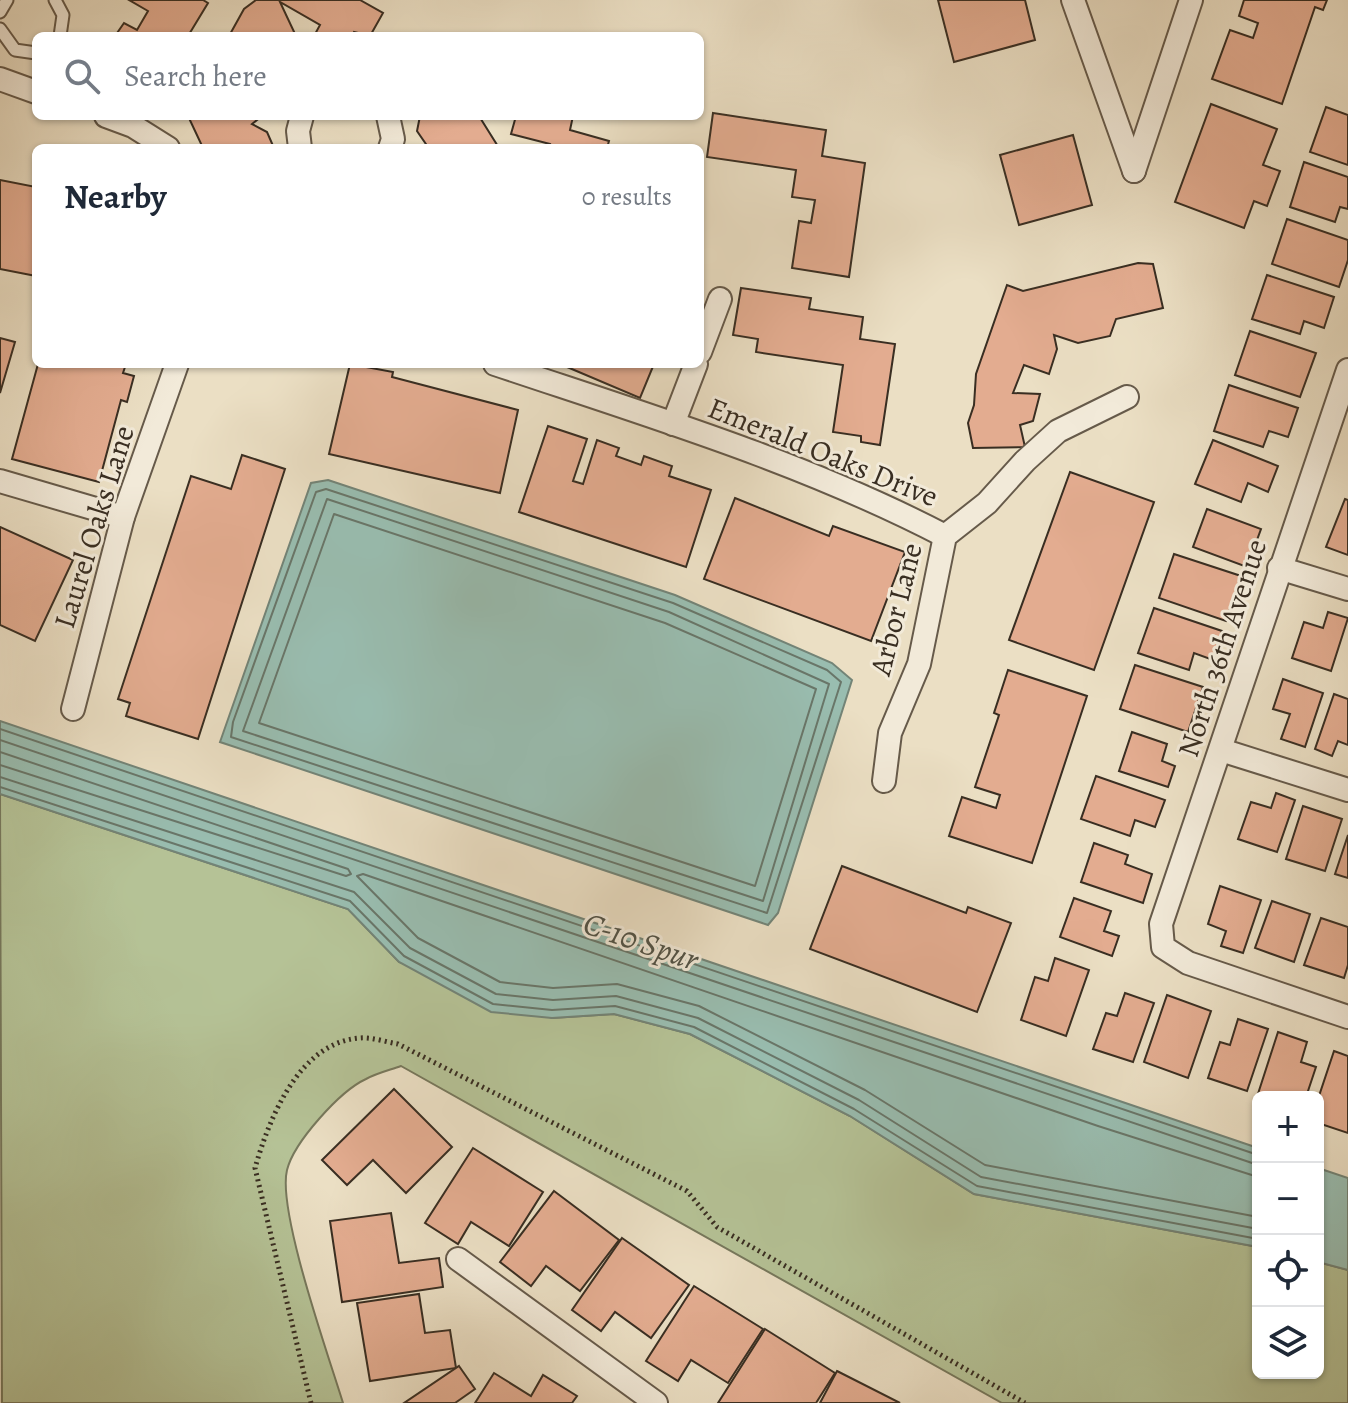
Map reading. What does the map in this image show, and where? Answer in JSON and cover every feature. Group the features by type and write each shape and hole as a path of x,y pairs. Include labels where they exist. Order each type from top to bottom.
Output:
{"street":[{"path":"1073,0 1134,171 1191,0"},
{"path":"0,79 32,91"},
{"path":"117,120 162,144"},
{"path":"300,144 301,120"},
{"path":"389,120 391,144"},
{"path":"704,341 720,299"},
{"name":"Laurel Oaks Lane","path":"73,709 123,517 176,368"},
{"name":"Emerald Oaks Drive","path":"507,368 673,424 885,505 945,536"},
{"path":"673,424 694,368"},
{"name":"North 36th Avenue","path":"1346,382 1279,568 1161,924 1163,947 1188,963 1348,1017"},
{"name":"Arbor Lane","path":"884,781 890,733 919,664 945,536 987,503 1025,461 1058,431 1127,397"},
{"path":"0,481 123,517"},
{"path":"1279,568 1348,589"},
{"path":"1221,750 1348,790"},
{"path":"458,1259 656,1403"}],"lane":[{"path":"0,12 7,0"},
{"path":"55,0 63,15 61,32"},
{"path":"0,32 15,50 32,52"}],"path":[{"path":"311,1403 255,1168 266,1130 294,1079 327,1049 360,1038 398,1044 687,1191 717,1227 1025,1403"}],"green space":[{"path":"0,794 348,909 399,962 552,1018 614,1014 690,1034 850,1116 974,1194 1252,1246 1252,1379 1324,1379 1324,1264 1348,1270 1348,1403 1002,1403 401,1066 370,1077 344,1094 308,1132 287,1170 286,1190 297,1250 343,1403 2,1403"}],"water":[{"path":"328,480 675,595 832,663 852,680 778,913 768,925 220,742 311,483"},
{"name":"C-10 Spur","path":"0,721 1252,1146 1252,1246 974,1194 850,1116 690,1034 614,1014 552,1018 491,1012 399,962 348,909 0,794"},
{"path":"1324,1170 1348,1178 1348,1270 1324,1264"}],"building":[{"path":"129,0 203,0 208,3 190,32 118,32 124,23 137,30 148,11"},
{"path":"256,0 360,0 383,13 372,32 316,32 320,25 280,2 294,32 231,32 244,9"},
{"path":"938,0 1025,0 1035,40 954,62"},
{"path":"1244,0 1327,0 1323,10 1315,7 1282,104 1212,79 1230,30 1253,38 1258,23 1239,16"},
{"path":"1211,104 1277,129 1263,165 1280,171 1267,206 1254,201 1244,228 1175,202"},
{"path":"1326,107 1348,115 1348,165 1310,152"},
{"path":"713,113 826,130 822,156 865,163 849,277 792,268 799,221 811,223 815,200 792,197 796,170 707,157"},
{"path":"190,120 257,120 252,124 267,132 272,144 201,144"},
{"path":"419,120 482,120 496,144 426,144 417,131"},
{"path":"515,120 572,120 570,130 609,141 608,144 550,144 511,134"},
{"path":"1073,135 1092,205 1019,225 1000,155"},
{"path":"1304,162 1348,177 1348,209 1340,207 1335,222 1290,207"},
{"path":"0,180 32,186 32,275 0,269"},
{"path":"1287,219 1348,240 1348,260 1339,287 1272,264"},
{"path":"1138,263 1153,264 1163,308 1116,319 1110,336 1078,343 1054,335 1057,349 1049,374 1024,365 1013,393 1040,394 1033,421 1020,425 1025,447 973,448 968,423 974,405 976,374 1007,285 1023,291"},
{"path":"1267,275 1334,297 1324,328 1304,321 1300,334 1252,319"},
{"path":"741,288 811,298 809,309 863,317 860,339 895,344 880,445 861,442 861,436 833,432 843,365 756,352 758,339 733,335"},
{"path":"1250,331 1316,353 1300,397 1235,375"},
{"path":"0,338 15,342 0,393"},
{"path":"37,368 125,368 123,373 134,376 127,402 121,400 99,482 12,459"},
{"path":"349,368 393,372 392,377 518,410 500,493 329,454"},
{"path":"569,368 652,368 640,398"},
{"path":"1229,385 1298,408 1288,437 1269,431 1263,447 1214,431"},
{"path":"548,426 587,439 573,481 583,484 597,440 619,448 616,456 641,465 644,456 672,466 669,476 711,490 686,567 519,512"},
{"path":"1213,440 1278,466 1268,492 1248,483 1241,502 1195,484"},
{"path":"242,455 285,469 198,739 126,716 130,703 118,699 191,476 231,489"},
{"path":"1070,472 1154,502 1094,670 1009,640"},
{"path":"735,498 829,536 833,526 905,552 871,641 704,579"},
{"path":"1345,499 1348,500 1348,555 1326,547"},
{"path":"1207,509 1261,529 1247,567 1193,547"},
{"path":"0,527 73,560 35,641 0,625"},
{"path":"1174,554 1241,576 1226,621 1159,598"},
{"path":"1154,608 1222,631 1213,660 1194,653 1189,670 1138,653"},
{"path":"1328,612 1348,618 1331,671 1292,658 1304,622 1323,628"},
{"path":"1135,665 1203,687 1188,732 1120,709"},
{"path":"1008,670 1087,696 1032,863 949,836 962,797 996,808 1000,795 975,787 999,715 994,713"},
{"path":"1283,679 1323,693 1305,747 1281,739 1290,714 1273,709"},
{"path":"1334,694 1348,699 1348,745 1338,741 1332,756 1315,749"},
{"path":"1132,732 1167,744 1162,761 1175,766 1168,787 1119,771"},
{"path":"1096,776 1165,800 1155,827 1135,820 1130,836 1081,819"},
{"path":"1276,793 1295,800 1277,852 1238,839 1251,802 1271,808"},
{"path":"1303,806 1342,819 1325,871 1286,859"},
{"path":"1348,835 1348,878 1335,874"},
{"path":"1094,843 1128,855 1125,864 1152,874 1143,903 1081,882"},
{"path":"842,866 966,913 968,907 1011,923 977,1012 810,949"},
{"path":"1220,886 1261,900 1243,953 1221,946 1226,931 1208,924"},
{"path":"1074,898 1111,911 1104,931 1119,936 1112,956 1060,937"},
{"path":"1272,901 1310,914 1294,962 1255,948"},
{"path":"1321,918 1348,927 1348,965 1344,978 1304,965"},
{"path":"1055,958 1089,970 1066,1036 1021,1020 1035,977 1048,981"},
{"path":"1125,993 1154,1003 1133,1062 1093,1049 1106,1013 1117,1016"},
{"path":"1167,995 1211,1011 1188,1078 1144,1062"},
{"path":"1238,1019 1268,1029 1247,1091 1208,1078 1220,1042 1230,1045"},
{"path":"1278,1032 1307,1042 1301,1062 1316,1067 1308,1091 1259,1091"},
{"path":"1334,1051 1348,1056 1348,1133 1324,1125 1324,1091 1321,1091"},
{"path":"394,1089 452,1147 406,1193 373,1160 347,1185 322,1160"},
{"path":"473,1148 543,1192 509,1246 471,1222 458,1244 425,1223"},
{"path":"554,1191 619,1240 580,1291 546,1266 531,1286 500,1262"},
{"path":"391,1213 399,1263 439,1258 443,1287 342,1302 330,1221"},
{"path":"622,1238 689,1285 651,1338 615,1312 601,1331 572,1310"},
{"path":"694,1286 763,1329 728,1383 691,1360 678,1381 646,1361"},
{"path":"419,1294 425,1333 450,1330 456,1368 370,1381 357,1303"},
{"path":"765,1329 835,1373 816,1403 718,1403"},
{"path":"459,1366 475,1389 455,1403 404,1403"},
{"path":"837,1371 900,1403 820,1403"},
{"path":"494,1373 531,1396 543,1375 577,1396 572,1403 475,1403"}]}
